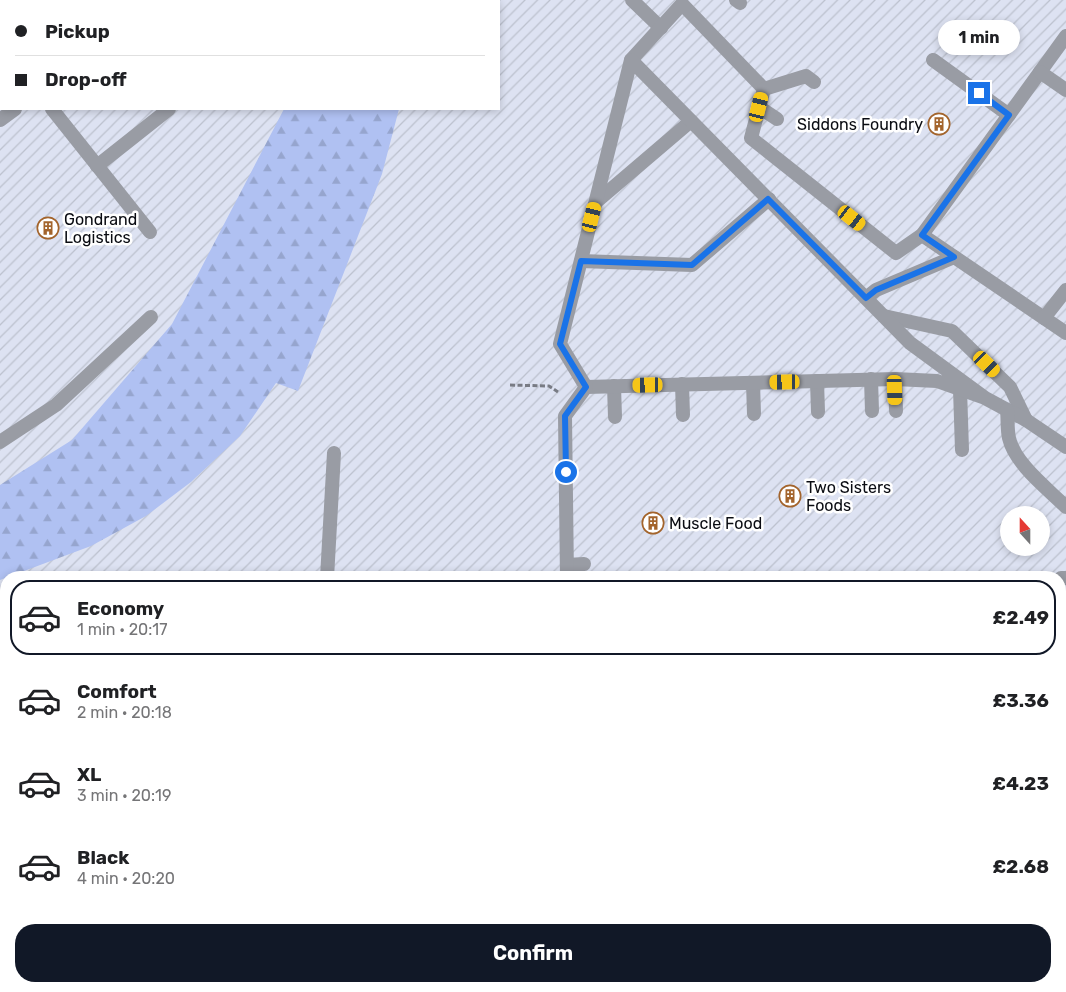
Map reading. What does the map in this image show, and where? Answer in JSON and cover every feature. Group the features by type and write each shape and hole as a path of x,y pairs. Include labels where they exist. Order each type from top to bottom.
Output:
{"street":[{"path":"632,0 661,28"},
{"path":"586,387 560,344 631,60 684,2 764,89"},
{"path":"764,89 751,138 896,253 922,235 1066,36"},
{"path":"631,60 910,343 985,398"},
{"path":"933,60 1009,115"},
{"path":"1040,72 1066,90"},
{"path":"764,89 806,76 814,82"},
{"path":"759,107 777,120"},
{"path":"0,120 14,110"},
{"path":"53,110 150,232"},
{"path":"97,166 168,110"},
{"path":"596,202 691,121"},
{"path":"581,261 692,265 768,199"},
{"path":"922,235 1066,332"},
{"path":"866,298 876,290 954,257"},
{"path":"1044,318 1066,290"},
{"path":"884,316 952,331 1010,387 1026,420"},
{"path":"0,442 56,405 151,317"},
{"path":"586,387 871,379 937,381 985,398 1026,420 1066,447"},
{"path":"871,379 872,411"},
{"path":"894,379 896,411"},
{"path":"817,381 818,412"},
{"path":"753,382 754,414"},
{"path":"682,384 683,415"},
{"path":"614,386 615,417"},
{"path":"584,564 567,571 565,416 586,387"},
{"path":"960,389 962,450"},
{"path":"1008,410 1008,437 1014,452 1026,467 1066,507"},
{"path":"327,571 334,453"}],"path":[{"path":"510,386 549,386 575,402"}],"shaded area":[{"path":"500,0 1066,0 1066,571 0,571 0,110 500,110"}],"green space":[{"path":"283,110 399,110 382,174 298,391 276,383 240,436 191,482 146,516 91,546 24,571 0,571 0,485 72,440 172,324"}],"place":[{"name":"Siddons Foundry","path":"939,124"},
{"name":"Gondrand Logistics","path":"48,228"},
{"name":"Two Sisters Foods","path":"790,496"},
{"name":"Muscle Food","path":"653,523"}],"route":[{"path":"566,472 565,416 586,387 560,344 581,261 692,265 768,199 866,298 876,290 954,257 922,235 1009,115 979,93"}]}
